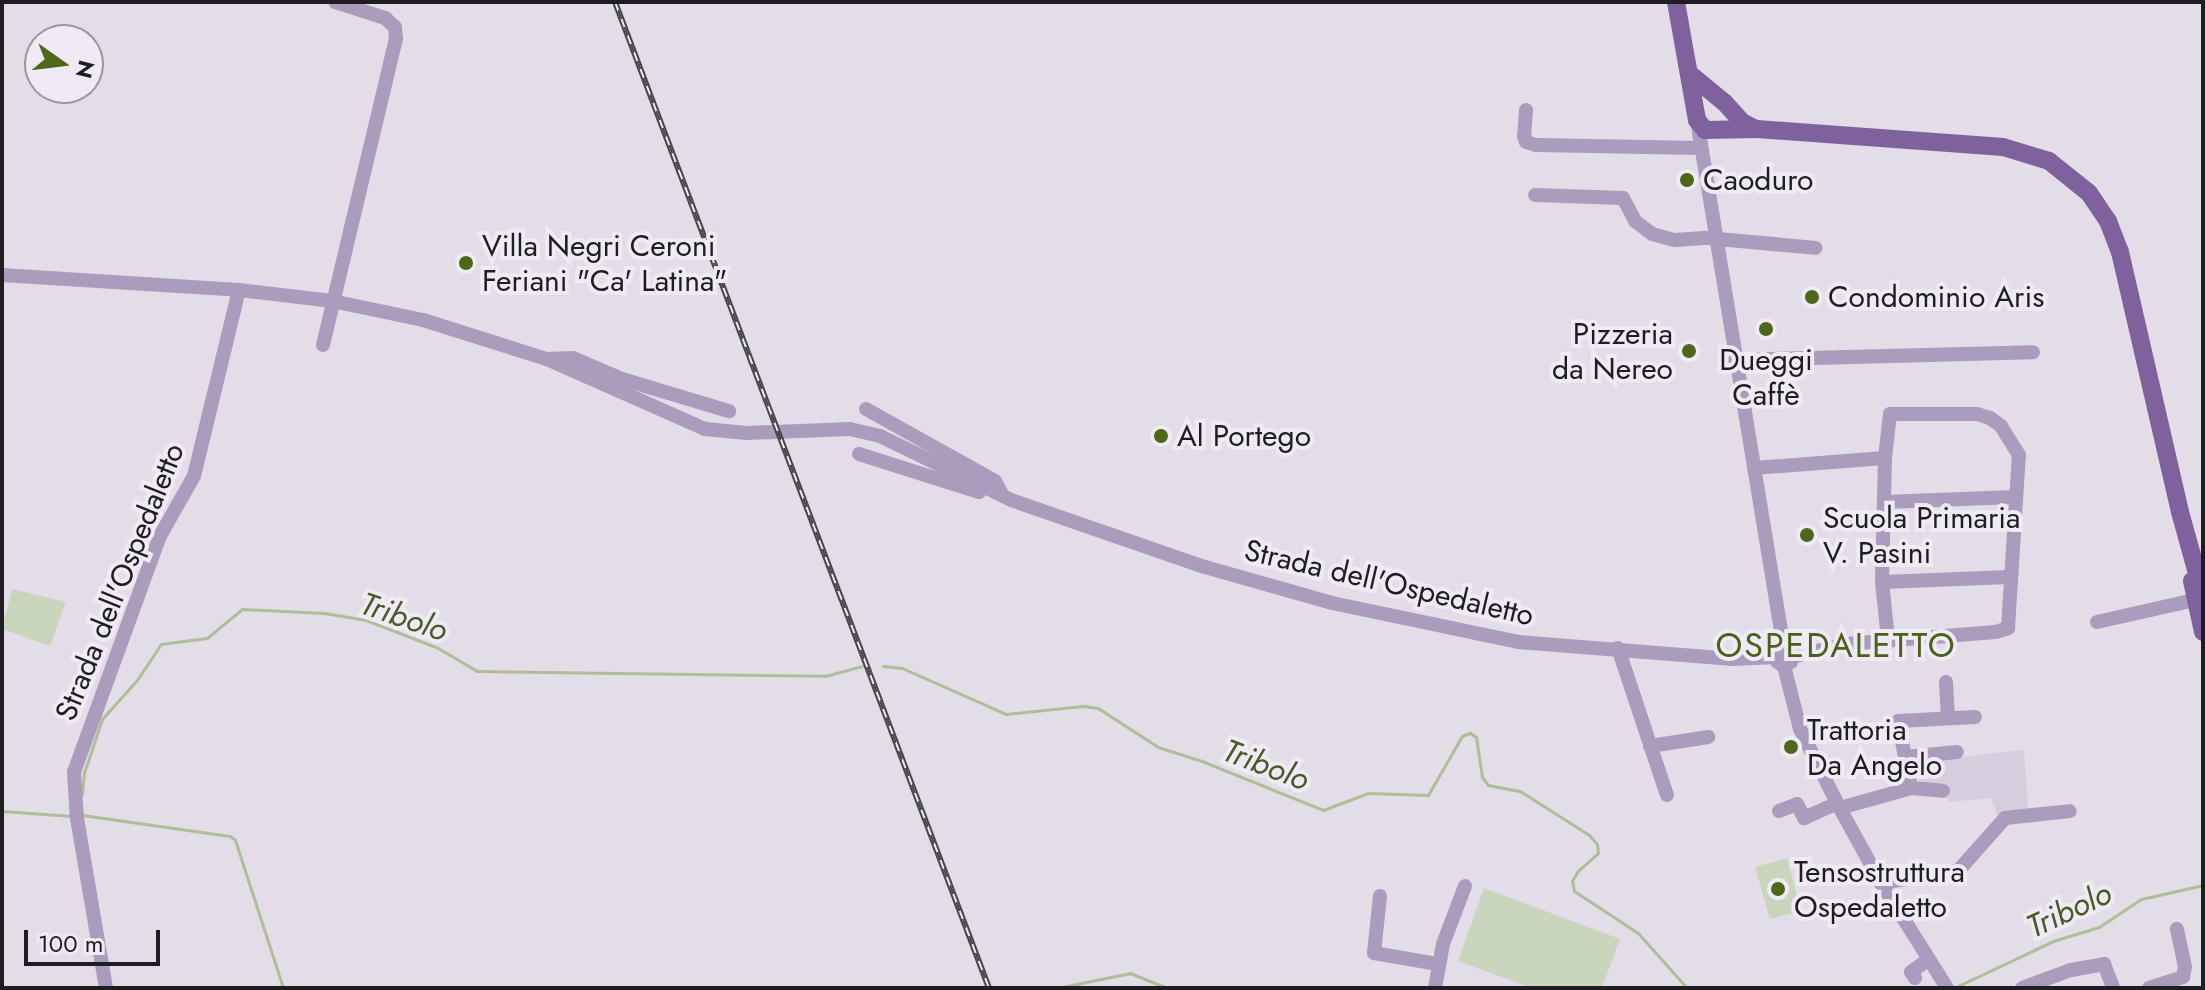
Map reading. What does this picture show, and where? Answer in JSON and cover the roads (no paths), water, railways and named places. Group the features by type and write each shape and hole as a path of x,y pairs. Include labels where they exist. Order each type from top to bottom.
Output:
{"main road":[{"path":"1676,2 1697,116 1702,127 2003,147 2046,160 2078,182 2101,209 2118,247 2180,512 2203,632"},
{"path":"1689,73 1757,129"},
{"path":"1697,116 1704,100 1723,104"},
{"path":"1718,130 1728,123 1723,104"}],"street":[{"path":"323,345 396,39 395,27 385,18 335,2"},
{"path":"1526,110 1524,136 1526,142 1536,145 1702,150"},
{"path":"1697,116 1784,657 1800,729 1881,883 1947,988"},
{"path":"1702,150 1718,130"},
{"path":"1535,195 1623,198 1635,221 1652,234 1675,240 1715,239 1816,248"},
{"name":"Strada dell'Ospedaletto","path":"2,275 239,290 332,301 423,320 547,359 705,429 747,433 850,429 880,436 1000,495 1205,567 1332,603 1518,642 1733,659 1784,657 1888,639 2006,629 2010,577"},
{"name":"Strada dell'Ospedaletto","path":"106,988 77,814 74,772 160,536 194,476 239,290"},
{"path":"1735,360 2033,352"},
{"name":"Strada dell'Ospedaletto","path":"547,359 573,358 622,379 729,411"},
{"name":"Strada dell'Ospedaletto","path":"866,409 995,481 1000,495"},
{"path":"1882,582 2010,577 2019,455 2001,426 1977,414 1890,414 1885,458 1882,582 1888,639"},
{"name":"Strada dell'Ospedaletto","path":"859,454 994,497 1000,495"},
{"path":"1754,468 1885,458"},
{"path":"1885,502 2014,497"},
{"path":"2097,622 2199,607"},
{"path":"1618,648 1667,795"},
{"path":"1946,682 1948,718"},
{"path":"1911,788 1898,721 1975,717"},
{"path":"1650,746 1708,737"},
{"path":"1905,757 1957,752"},
{"path":"1779,811 1797,804 1804,818 1839,805 1911,788 1943,791"},
{"path":"1881,883 1958,871 2005,818 2070,811"},
{"path":"1435,988 1438,964 1465,886"},
{"path":"1380,896 1374,953 1438,964"},
{"path":"2149,988 2183,977 2185,967 2177,929"},
{"path":"1909,977 1929,959"},
{"path":"2022,988 2071,970 2104,964 2113,988"}],"waterway":[{"name":"Tribolo","path":"82,794 84,773 102,719 137,680 161,644 207,638 242,609 324,613 366,620 438,648 477,671 825,676 862,666"},
{"name":"Tribolo","path":"883,666 902,668 1006,714 1083,706 1098,708 1158,747 1202,761 1323,810 1368,793 1428,795 1462,736 1470,733 1476,737 1482,777 1488,785 1520,791 1589,835 1597,844 1598,853 1577,872 1572,881 1574,891 1638,933 1687,988"},
{"name":"Tribolo","path":"2,811 72,816"},
{"path":"82,815 230,836 235,840 283,988"},
{"name":"Tribolo","path":"1958,986 2053,941 2099,927 2141,899 2203,885"},
{"path":"1057,988 1130,973 1167,988"}],"railway":[{"path":"615,2 989,988"}],"place":[{"name":"Caoduro","path":"1687,180"},
{"name":"Villa Negri Ceroni Feriani \"Ca' Latina\"","path":"466,263"},
{"name":"Condominio Aris","path":"1812,297"},
{"name":"Dueggi Caffè","path":"1766,329"},
{"name":"Pizzeria da Nereo","path":"1689,351"},
{"name":"Al Portego","path":"1161,436"},
{"name":"Scuola Primaria V. Pasini","path":"1807,535"},
{"name":"Trattoria Da Angelo","path":"1791,747"},
{"name":"Tensostruttura Ospedaletto","path":"1778,889"}],"district":[{"name":"OSPEDALETTO","path":"1836,646"}]}
